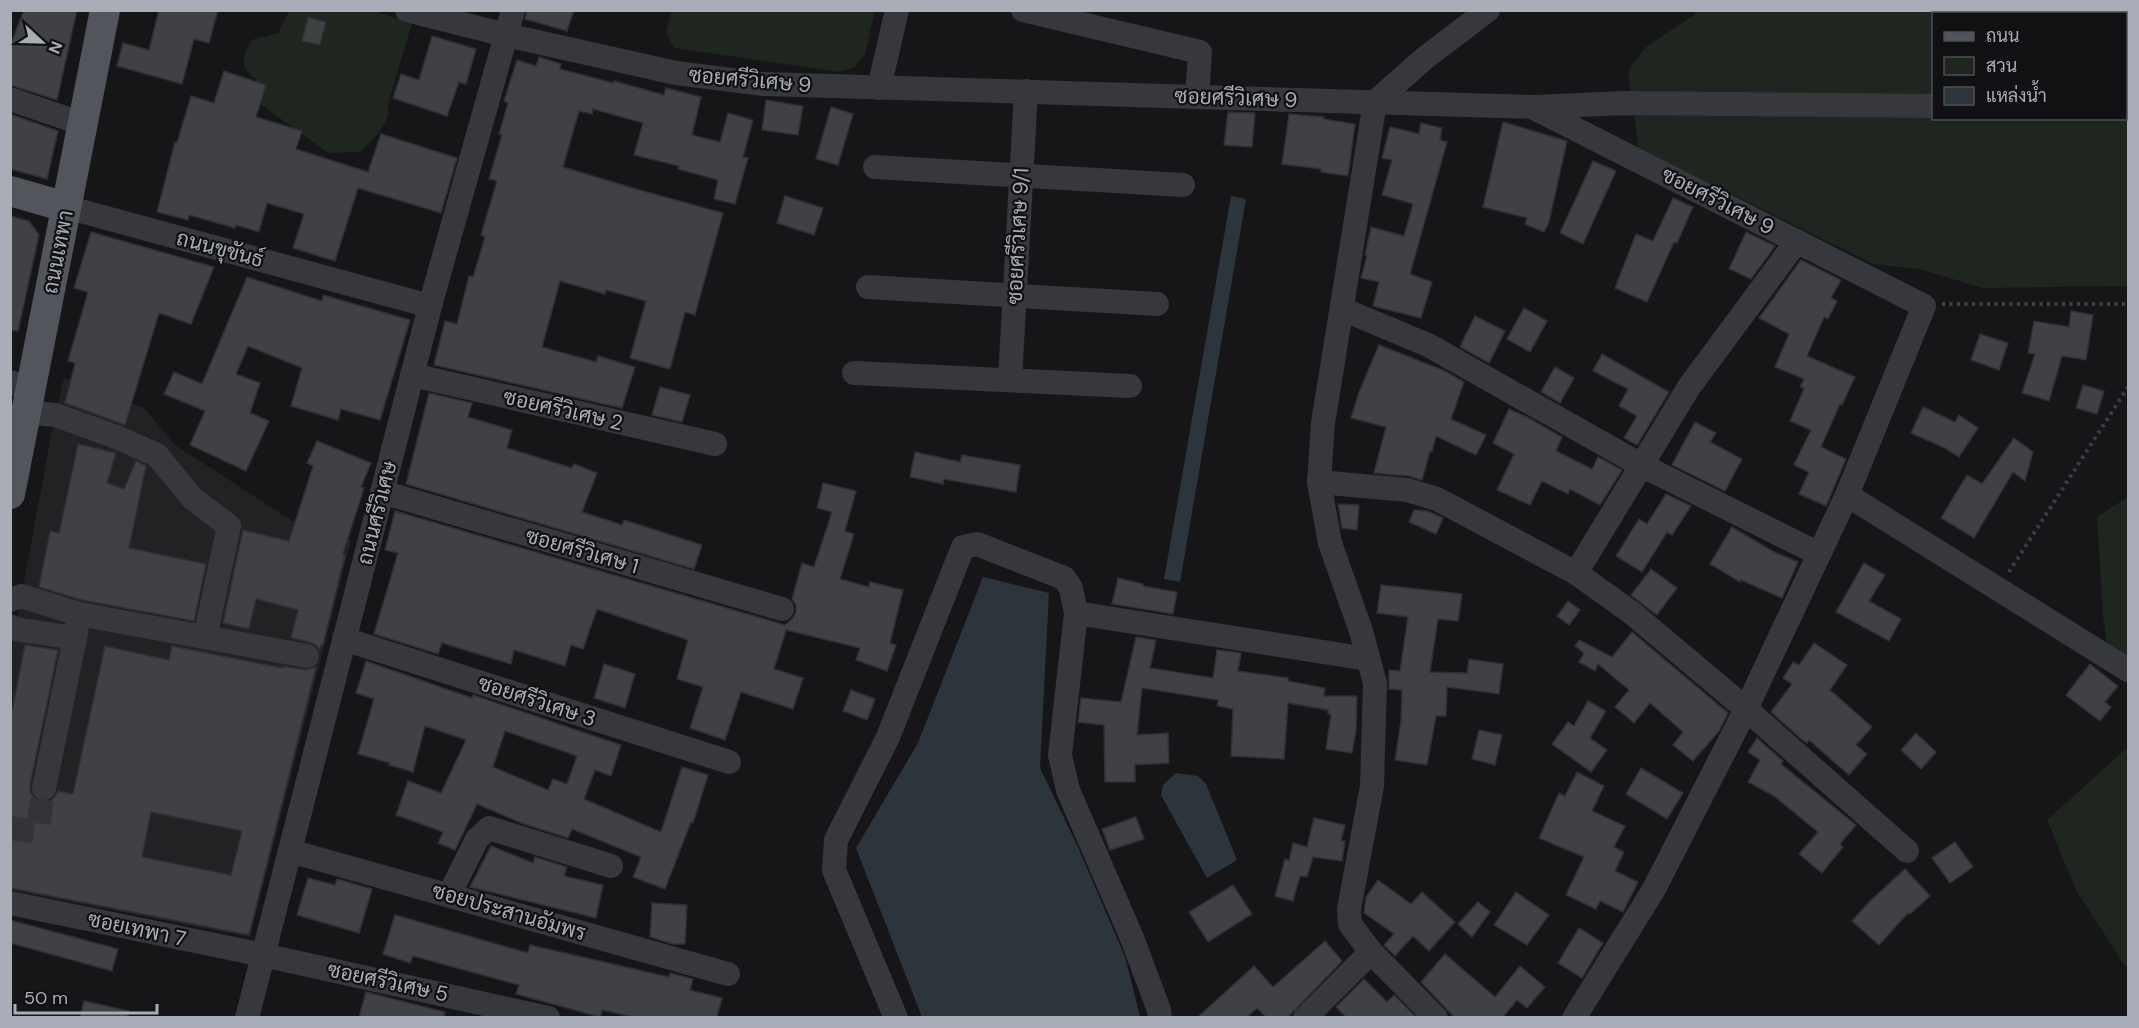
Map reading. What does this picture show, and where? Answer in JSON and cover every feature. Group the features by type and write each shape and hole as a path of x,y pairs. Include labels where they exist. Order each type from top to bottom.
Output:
{"main road":[{"name":"ถนนเทพา","path":"10,494 23,394 66,207 105,10"},
{"name":"ถนนขุขันธ์","path":"10,191 66,207"}],"street":[{"name":"ซอยศรีวิเศษ 9","path":"407,10 676,73 764,84 1532,107 1924,306"},
{"name":"ถนนศรีวิเศษ","path":"247,1017 430,306 513,10"},
{"path":"879,88 897,10"},
{"path":"1023,10 1200,52 1197,97"},
{"path":"1436,1017 1371,952 1350,924 1349,909 1372,786 1375,683 1361,632 1330,543 1319,482 1323,423 1375,102 1425,58 1488,10"},
{"name":"ซอยศรีวิเศษ 9/1","path":"1010,380 1026,92"},
{"path":"10,99 83,124"},
{"path":"1532,107 1624,104 1932,106"},
{"path":"875,167 1183,185"},
{"name":"ถนนขุขันธ์","path":"66,207 430,306"},
{"path":"1576,573 1689,387 1797,241"},
{"path":"868,287 1157,304"},
{"path":"1574,1017 1654,889 1746,709 1847,495 1924,306"},
{"path":"1342,309 1428,345 1641,465 1819,554"},
{"path":"854,373 1130,386"},
{"name":"ซอยศรีวิเศษ 2","path":"412,375 715,444"},
{"path":"23,394 55,415 114,436 157,455 192,498 229,526 205,637"},
{"path":"1319,482 1407,490 1437,499 1576,573 1632,614 1746,709 1907,851"},
{"name":"ซอยศรีวิเศษ 1","path":"382,492 782,609"},
{"path":"1847,495 2128,670"},
{"path":"896,1017 834,870 836,840 888,737 963,547 977,544 1064,578 1071,588 1076,613 1060,755 1068,790 1132,938 1160,1017"},
{"path":"10,600 21,596 80,614 307,656"},
{"path":"1076,613 1368,659"},
{"path":"44,788 80,614"},
{"path":"10,626 15,629 75,639"},
{"name":"ซอยศรีวิเศษ 3","path":"344,639 729,762"},
{"path":"449,895 477,839 489,828 611,866"},
{"name":"ซอยประสานอัมพร","path":"290,851 728,974"},
{"name":"ซอยเทพา 7","path":"10,903 263,955"},
{"path":"1305,1017 1371,952"},
{"name":"ซอยศรีวิเศษ 5","path":"263,955 548,1017"}],"path":[{"path":"1924,306 1951,302 2128,304"},
{"path":"1997,590 2128,387"}],"shaded area":[{"path":"64,378 144,408 175,445 292,521 351,540 250,937 11,890 11,651"}],"green space":[{"path":"289,11 374,11 412,23 388,104 387,118 361,152 328,153 259,103 256,79 246,70 243,61 251,40 278,33"},
{"path":"671,11 875,11 865,54 855,67 839,72 674,48 666,33"},
{"path":"1693,11 2128,11 2128,286 1983,288 1919,269 1873,264 1639,151 1628,71 1646,47 1695,14"},
{"path":"2128,497 2128,658 2107,643 2103,617 2097,517"},
{"path":"2128,747 2128,965 2126,967 2077,892 2047,820"}],"water":[{"path":"1231,196 1246,199 1180,582 1164,579"},
{"path":"983,577 1049,593 1040,768 1077,845 1125,957 1140,1016 1138,1017 922,1017 856,848 918,743"},
{"path":"1176,773 1198,776 1206,784 1237,860 1207,878 1161,795 1163,785"}],"building":[{"path":"24,10 77,10 57,100 10,85 10,46"},
{"path":"159,10 218,10 209,43 194,39 182,84 117,66 123,43 149,50"},
{"path":"527,10 574,10 567,31 525,19"},
{"path":"308,17 326,22 320,45 302,41"},
{"path":"432,36 476,49 466,84 459,82 447,116 393,98 401,74 419,80"},
{"path":"539,57 561,64 560,69 613,83 614,81 664,95 666,88 701,97 692,135 720,142 728,113 753,120 743,157 748,158 735,204 714,199 718,180 678,169 679,166 634,155 643,123 593,109 592,114 579,111 563,167 723,213 695,315 685,312 670,369 630,358 646,301 606,290 605,294 560,281 542,347 596,362 598,356 635,367 622,408 434,365 445,321 457,324 469,276 473,277 485,237 481,235 497,181 489,179 502,135 499,134 508,103 504,101 517,60 536,66"},
{"path":"224,71 266,85 256,117 302,131 296,149 368,172 381,134 457,158 441,213 358,188 335,261 293,248 304,214 267,203 259,232 189,215 188,220 157,212 175,142 177,143 191,96 214,103"},
{"path":"766,100 803,106 798,135 762,130"},
{"path":"831,107 853,114 838,165 816,159"},
{"path":"1228,112 1255,113 1252,147 1224,145"},
{"path":"10,114 58,131 47,179 10,169"},
{"path":"1289,114 1324,117 1324,119 1355,124 1348,176 1321,172 1321,169 1282,164"},
{"path":"1503,122 1567,141 1549,222 1544,232 1525,224 1527,218 1483,207"},
{"path":"1421,123 1442,128 1440,140 1447,142 1410,274 1432,282 1421,318 1373,306 1379,282 1361,278 1371,227 1404,236 1413,204 1382,195 1392,160 1382,158 1390,127 1419,134"},
{"path":"1593,161 1616,171 1583,244 1560,233"},
{"path":"785,196 823,208 814,235 777,223"},
{"path":"1673,198 1693,207 1677,243 1674,242 1647,302 1615,288 1636,234 1653,241"},
{"path":"10,216 29,221 39,235 18,331 10,330"},
{"path":"91,232 214,267 191,324 159,313 125,425 65,403 75,363 68,361 88,292 74,288"},
{"path":"1746,232 1775,246 1751,279 1729,269"},
{"path":"1801,260 1841,280 1831,298 1837,301 1828,319 1824,317 1807,356 1855,377 1821,447 1846,459 1826,506 1799,494 1809,472 1794,465 1811,430 1790,421 1804,388 1800,387 1804,379 1775,367 1789,334 1759,318"},
{"path":"247,277 322,301 323,295 410,320 380,420 341,409 338,420 291,406 302,368 248,346 236,374 260,383 250,413 269,421 246,471 190,445 205,411 164,394 174,372 202,384"},
{"path":"1524,308 1547,321 1530,352 1507,339"},
{"path":"2071,311 2093,315 2086,360 2062,356 2049,401 2022,393 2035,354 2028,353 2034,321 2069,327"},
{"path":"1475,316 1505,331 1489,363 1460,347"},
{"path":"1980,334 2008,343 1999,370 1971,360"},
{"path":"1379,345 1445,371 1464,382 1451,419 1486,435 1476,455 1436,436 1422,480 1409,476 1374,473 1386,427 1351,418 1359,392"},
{"path":"1602,354 1669,392 1637,445 1624,438 1637,416 1619,406 1628,389 1593,371"},
{"path":"1555,367 1574,378 1560,403 1541,392"},
{"path":"2083,385 2104,391 2097,414 2076,408"},
{"path":"660,387 690,395 682,422 652,415"},
{"path":"429,393 472,403 468,417 512,430 507,448 572,468 574,464 597,473 582,512 622,525 624,520 702,545 694,569 406,484"},
{"path":"1923,407 1955,422 1959,415 1978,428 1959,457 1911,433"},
{"path":"1509,409 1562,437 1556,451 1592,469 1598,457 1622,470 1600,505 1570,489 1568,494 1542,481 1530,505 1497,490 1514,454 1493,443"},
{"path":"1695,422 1716,433 1710,442 1742,459 1725,491 1672,465"},
{"path":"2014,438 2033,452 2025,481 2013,472 1974,538 1941,518 1967,475 1982,484"},
{"path":"317,441 371,463 361,487 364,488 343,554 345,555 320,650 310,642 291,638 298,610 256,599 249,629 223,623 243,530 289,541 313,466 307,463"},
{"path":"78,444 116,453 107,483 124,489 136,461 146,466 129,548 206,564 194,621 82,600 39,587 50,531 59,533"},
{"path":"915,452 960,462 962,455 1020,465 1016,492 944,479 943,484 910,477"},
{"path":"823,483 856,491 845,531 854,534 840,579 869,587 870,582 903,590 890,643 896,645 887,671 856,660 860,648 786,630 774,669 803,678 793,709 741,692 725,740 690,728 703,687 677,679 688,640 597,609 583,649 571,645 565,666 514,650 511,664 442,643 438,654 374,634 398,553 385,550 395,511 785,625 796,612 796,605 792,599 802,563 814,567 832,512 817,508"},
{"path":"1666,494 1691,506 1672,535 1667,532 1642,572 1616,556 1639,519 1647,524"},
{"path":"1338,504 1359,505 1357,530 1342,528"},
{"path":"1414,510 1427,511 1443,518 1436,534 1409,522"},
{"path":"1732,527 1774,552 1798,562 1782,598 1741,580 1740,582 1710,564"},
{"path":"1864,563 1885,575 1869,601 1901,619 1889,641 1836,612"},
{"path":"1651,569 1677,588 1657,615 1631,595"},
{"path":"1118,578 1143,584 1143,586 1177,592 1173,614 1112,604"},
{"path":"1381,585 1462,594 1458,621 1438,619 1430,672 1467,673 1469,659 1503,664 1499,694 1447,687 1446,716 1436,716 1427,765 1395,760 1401,721 1402,690 1389,689 1389,670 1400,671 1408,617 1377,613"},
{"path":"1568,601 1580,610 1569,625 1557,616"},
{"path":"1632,632 1728,713 1719,731 1693,761 1673,745 1683,732 1650,703 1634,723 1615,707 1629,690 1598,664 1595,671 1579,662 1584,653 1575,646 1579,640 1612,657"},
{"path":"1136,637 1156,640 1150,668 1213,678 1217,650 1241,653 1238,671 1288,678 1288,681 1325,688 1324,696 1357,696 1356,731 1352,753 1326,749 1331,714 1328,714 1328,710 1288,703 1284,759 1231,756 1233,709 1217,706 1218,700 1142,688 1137,735 1168,733 1169,763 1135,765 1135,782 1105,782 1104,725 1078,722 1081,698 1121,702"},
{"path":"1814,643 1847,665 1830,690 1872,727 1856,745 1867,754 1849,775 1809,740 1807,743 1771,712 1792,684 1783,678 1793,662 1799,665"},
{"path":"25,645 58,650 30,785 30,792 34,798 48,802 58,791 73,794 105,646 169,660 172,646 283,668 283,666 305,670 316,667 249,935 10,888 10,721","holes":["151,812 242,831 231,875 142,857"]},
{"path":"366,661 472,698 473,695 621,745 611,776 595,770 584,799 661,832 682,767 708,775 693,823 691,822 665,889 633,877 641,857 572,829 568,838 524,824 477,804 455,850 438,843 443,832 396,815 408,781 441,793 466,740 425,726 413,772 358,754 374,699 356,693","holes":["505,731 577,756 567,784 553,779 548,790 493,767"]},
{"path":"604,664 635,674 625,708 594,698"},
{"path":"2090,664 2118,686 2105,702 2111,707 2100,721 2066,695"},
{"path":"851,690 875,699 867,720 843,711"},
{"path":"1588,701 1606,711 1590,738 1607,750 1591,772 1552,744 1568,722 1574,726"},
{"path":"1479,730 1502,735 1495,765 1472,759"},
{"path":"1916,733 1936,752 1921,769 1901,750"},
{"path":"1757,738 1783,761 1781,764 1856,825 1840,844 1843,847 1822,873 1799,854 1818,832 1774,796 1748,782 1760,760 1748,752"},
{"path":"1641,768 1683,793 1667,819 1626,794"},
{"path":"1577,772 1604,786 1592,811 1625,826 1614,847 1624,852 1615,871 1638,882 1623,912 1600,901 1596,909 1566,895 1584,857 1539,838 1559,793 1565,796"},
{"path":"1136,817 1144,839 1110,850 1102,829"},
{"path":"1314,818 1345,825 1341,841 1345,841 1342,861 1313,857 1307,877 1300,876 1293,901 1275,896 1285,859 1289,861 1293,843 1307,847"},
{"path":"1955,842 1973,867 1950,883 1932,858"},
{"path":"491,846 533,863 535,857 567,867 564,876 603,885 596,918 470,887"},
{"path":"1905,869 1930,896 1910,914 1908,913 1879,945 1852,921"},
{"path":"308,878 335,885 337,879 372,889 359,933 297,915"},
{"path":"1378,880 1411,904 1422,892 1455,922 1429,951 1413,936 1395,956 1384,945 1394,934 1364,913 1366,897"},
{"path":"1233,885 1252,914 1208,942 1189,912"},
{"path":"1516,892 1549,915 1527,945 1494,925"},
{"path":"1478,902 1490,912 1472,937 1458,924"},
{"path":"652,903 687,905 685,944 673,944 650,937"},
{"path":"395,915 528,953 530,945 669,977 670,973 693,979 690,990 722,998 717,1017 633,1017 602,1010 600,1017 516,994 519,985 413,956 410,963 383,954"},
{"path":"10,920 118,949 112,971 10,943"},
{"path":"1579,928 1603,943 1582,978 1558,963"},
{"path":"1325,941 1342,961 1288,1017 1266,1017 1257,1008 1247,1017 1198,1017 1254,966 1273,987"},
{"path":"1445,954 1495,997 1520,966 1545,987 1527,1008 1517,1000 1503,1017 1454,1017 1421,982"},
{"path":"1364,979 1387,1002 1394,995 1416,1017 1346,1017 1336,1007"},
{"path":"366,992 445,1012 444,1017 359,1017"},
{"path":"84,1001 129,1011 128,1017 80,1017"}],"tunnel":[{"path":"10,828 37,832 44,788"}]}
